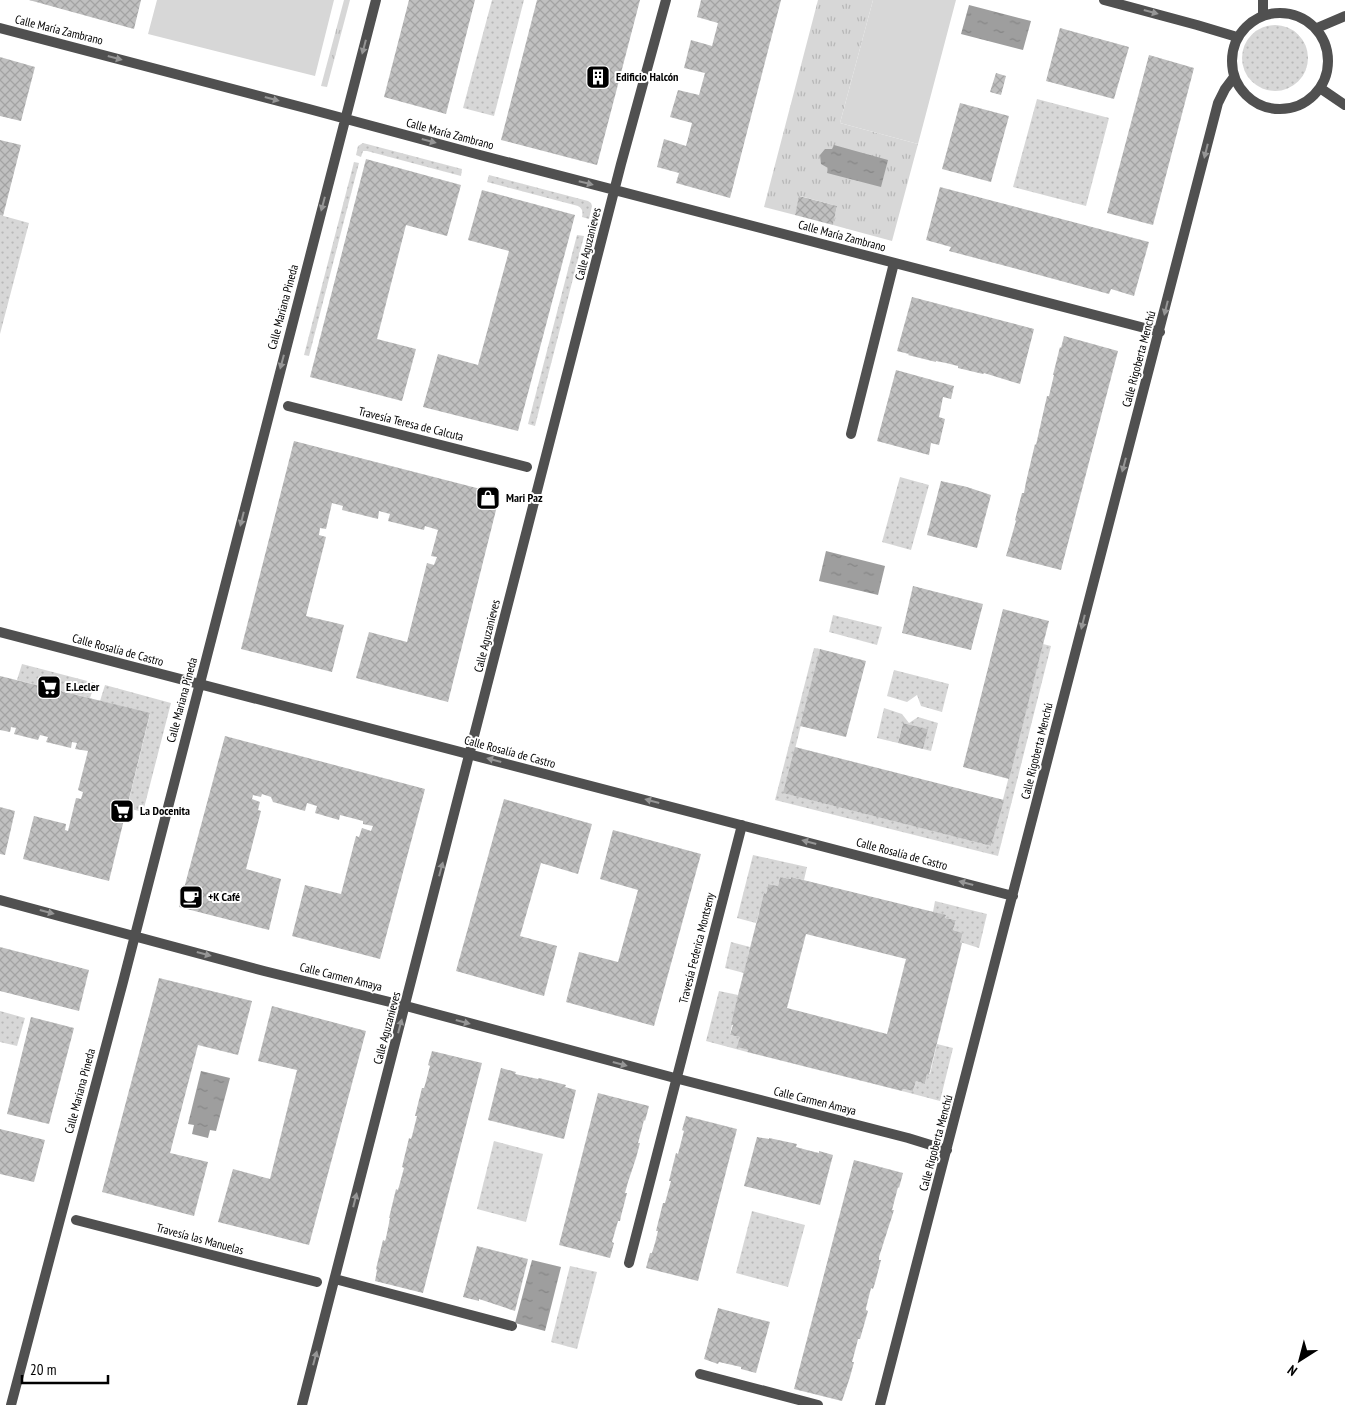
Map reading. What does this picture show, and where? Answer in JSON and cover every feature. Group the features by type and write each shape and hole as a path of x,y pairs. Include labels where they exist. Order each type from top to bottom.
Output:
{"street":[{"name":"Calle Mariana Pineda","path":"11,1405 376,0"},
{"name":"Calle Aguzanieves","path":"302,1405 615,190 666,0"},
{"path":"1104,0 1237,37"},
{"path":"1263,0 1263,15"},
{"path":"1277,12 1292,13 1306,19 1317,28 1324,40 1329,64 1326,77 1310,100 1297,107 1282,109 1266,107 1253,101 1242,90 1234,77 1231,64 1237,37 1253,20 1263,15 1277,12"},
{"path":"1317,28 1345,16"},
{"name":"Calle María Zambrano","path":"0,28 1160,332"},
{"name":"Calle Rigoberta Menchú","path":"880,1405 1218,104 1234,77"},
{"path":"1320,88 1345,105"},
{"name":"Calle María Zambrano","path":"851,434 894,263"},
{"name":"Travesía Teresa de Calcuta","path":"288,406 527,467"},
{"name":"Calle Rosalía de Castro","path":"0,632 1013,896"},
{"name":"Travesía Federica Montseny","path":"677,1078 742,825"},
{"name":"Calle Carmen Amaya","path":"0,900 908,1138 947,1150"},
{"path":"629,1263 677,1078"},
{"name":"Travesía las Manuelas","path":"76,1220 317,1282"},
{"path":"335,1279 512,1326"},
{"path":"700,1374 818,1405"}],"green space":[{"path":"157,0 334,0 315,76 148,34"},
{"path":"344,0 350,0 327,87 321,86"},
{"path":"492,0 524,0 494,116 463,108"},
{"path":"818,0 873,0 840,123 918,144 892,241 833,225 837,206 800,196 795,215 764,207"},
{"path":"873,0 956,0 918,144 840,123"},
{"path":"1275,25 1287,28 1298,35 1305,46 1308,58 1305,70 1298,81 1287,88 1275,91 1263,88 1252,81 1245,70 1242,58 1245,46 1252,35 1263,28"},
{"path":"1037,99 1109,118 1086,206 1013,187"},
{"path":"363,143 462,169 461,176 367,151 363,151 361,157 356,155 358,146"},
{"path":"354,162 359,163 309,356 304,355"},
{"path":"489,175 588,201 592,206 589,219 582,217 581,208 578,206 487,182"},
{"path":"0,215 29,223 0,334"},
{"path":"577,235 584,236 535,426 528,424"},
{"path":"900,477 929,485 911,550 882,542"},
{"path":"833,615 882,627 877,645 829,632"},
{"path":"1043,644 1051,646 998,856 775,800 814,648 820,649 784,793 991,846"},
{"path":"22,664 95,683 90,698 17,680"},
{"path":"894,670 949,684 942,712 921,706 917,695 907,702 887,696"},
{"path":"105,685 171,703 143,812 127,808 150,714 100,701"},
{"path":"884,708 902,714 909,723 918,717 938,723 931,751 923,749 927,729 903,723 898,743 877,738"},
{"path":"753,855 807,867 804,880 780,877 778,886 768,884 756,923 737,918"},
{"path":"935,901 987,914 979,948 960,942 963,933 953,930 956,920 945,918 946,916 933,912"},
{"path":"731,942 750,947 744,973 725,968"},
{"path":"719,991 738,995 730,1035 740,1037 738,1047 748,1050 747,1052 706,1041"},
{"path":"0,1011 25,1018 17,1046 0,1042"},
{"path":"937,1044 953,1048 940,1101 902,1091 903,1089 913,1091 916,1081 925,1084 927,1074 930,1074"},
{"path":"494,1141 543,1154 526,1222 477,1209"},
{"path":"752,1211 805,1225 788,1287 736,1273"},
{"path":"570,1266 597,1272 577,1349 551,1342"}],"water":[{"path":"969,5 1031,21 1023,50 961,34"},
{"path":"834,145 888,160 881,187 827,173 828,168 821,164 820,155 825,149 832,149"},
{"path":"826,551 885,566 878,595 819,581"},
{"path":"201,1071 230,1078 216,1131 210,1130 208,1138 192,1134 194,1125 188,1124"},
{"path":"532,1260 561,1267 545,1331 515,1323"}],"building":[{"path":"29,0 141,0 134,29"},
{"path":"409,0 475,0 446,114 384,97"},
{"path":"537,0 640,0 597,165 501,140"},
{"path":"701,0 781,0 730,198 676,183 679,173 657,167 664,139 686,146 692,123 670,117 678,90 699,95 705,73 684,68 691,40 712,46 718,23 697,17"},
{"path":"1060,28 1129,47 1114,99 1046,81"},
{"path":"1149,55 1194,68 1153,225 1107,213"},
{"path":"0,57 35,67 21,121 0,116"},
{"path":"996,73 1006,76 1001,95 990,92"},
{"path":"960,103 1009,116 991,182 942,169"},
{"path":"0,140 21,145 3,216 0,215"},
{"path":"366,159 461,185 447,236 406,225 377,339 416,349 402,401 310,377"},
{"path":"940,187 1149,242 1134,296 1111,289 1109,294 949,251 951,247 926,240"},
{"path":"482,190 575,215 518,431 423,407 438,354 478,365 509,251 468,240"},
{"path":"799,196 837,206 833,225 795,215"},
{"path":"912,297 1034,329 1020,384 897,351"},
{"path":"1064,336 1118,351 1061,570 1006,556"},
{"path":"896,370 954,386 951,399 943,397 939,417 945,419 939,445 931,443 929,455 877,441"},
{"path":"294,441 500,494 448,702 356,678 369,632 407,642 427,563 434,565 437,557 431,556 438,530 425,526 424,530 388,521 390,514 379,511 378,519 342,510 343,506 332,503 326,529 320,528 319,535 326,537 306,616 344,625 332,672 241,649"},
{"path":"941,481 991,495 977,548 927,535"},
{"path":"913,586 983,604 971,650 902,633"},
{"path":"1003,609 1049,621 1009,779 963,767"},
{"path":"820,649 866,661 846,737 800,726"},
{"path":"0,676 150,713 109,881 23,859 34,816 66,824 65,830 68,831 76,798 81,799 83,792 78,790 88,751 75,749 77,743 72,742 71,748 46,742 48,737 40,735 38,740 14,734 16,728 11,727 10,732 0,730"},
{"path":"903,723 928,729 923,749 898,743"},
{"path":"225,736 425,789 380,959 292,936 305,885 341,894 356,836 359,837 362,828 371,831 373,826 363,824 363,821 340,815 339,820 315,813 317,806 307,803 305,811 273,802 271,797 262,794 261,797 253,795 252,799 260,802 258,810 261,811 246,869 281,879 269,930 179,907"},
{"path":"795,747 1004,800 991,846 783,793"},
{"path":"504,799 592,824 578,874 541,863 520,936 557,946 544,996 456,971"},
{"path":"0,807 15,811 5,855 0,854"},
{"path":"613,830 701,854 654,1026 566,1002 579,952 618,962 638,890 600,879"},
{"path":"780,877 791,879 791,877 946,915 945,918 956,920 953,930 963,933 960,942 962,943 929,1075 927,1074 925,1084 916,1081 913,1091 903,1089 902,1091 747,1052 748,1050 737,1047 740,1037 730,1035 738,995 764,893 766,894 768,884 778,886","holes":["806,934 906,959 887,1034 787,1008"]},
{"path":"0,947 89,970 79,1011 0,991"},
{"path":"159,978 252,1001 238,1055 198,1045 170,1153 208,1162 194,1216 102,1192"},
{"path":"272,1006 366,1031 309,1245 218,1222 233,1169 270,1179 297,1070 258,1061"},
{"path":"31,1017 74,1028 49,1124 7,1114"},
{"path":"432,1051 482,1063 423,1293 375,1281 383,1240 385,1241 386,1238 396,1189 398,1190 404,1168 402,1167 409,1138 411,1139 412,1136 417,1116 415,1116 430,1066 428,1065"},
{"path":"501,1068 516,1072 515,1074 566,1085 565,1087 576,1090 564,1139 488,1120"},
{"path":"598,1093 649,1106 625,1193 627,1193 620,1221 618,1221 612,1242 614,1243 610,1258 559,1245"},
{"path":"686,1116 737,1129 698,1281 646,1268 655,1243 658,1231 656,1231 671,1181 669,1181 676,1153 678,1154"},
{"path":"0,1129 45,1140 34,1182 0,1174"},
{"path":"757,1137 797,1144 796,1147 833,1155 820,1205 744,1186"},
{"path":"854,1160 903,1173 892,1210 894,1210 879,1257 879,1260 881,1260 875,1283 873,1289 871,1288 866,1308 868,1311 860,1339 858,1339 852,1362 854,1362 842,1401 794,1389"},
{"path":"477,1246 528,1259 515,1311 479,1299 479,1301 463,1297"},
{"path":"718,1308 770,1322 756,1373 741,1369 741,1367 719,1362 718,1364 704,1359"}],"place":[{"name":"Edificio Halcón","path":"598,77"},
{"name":"Mari Paz","path":"488,498"},
{"name":"E.Lecler","path":"49,687"},
{"name":"La Docenita","path":"122,811"},
{"name":"+K Café","path":"191,897"}]}
